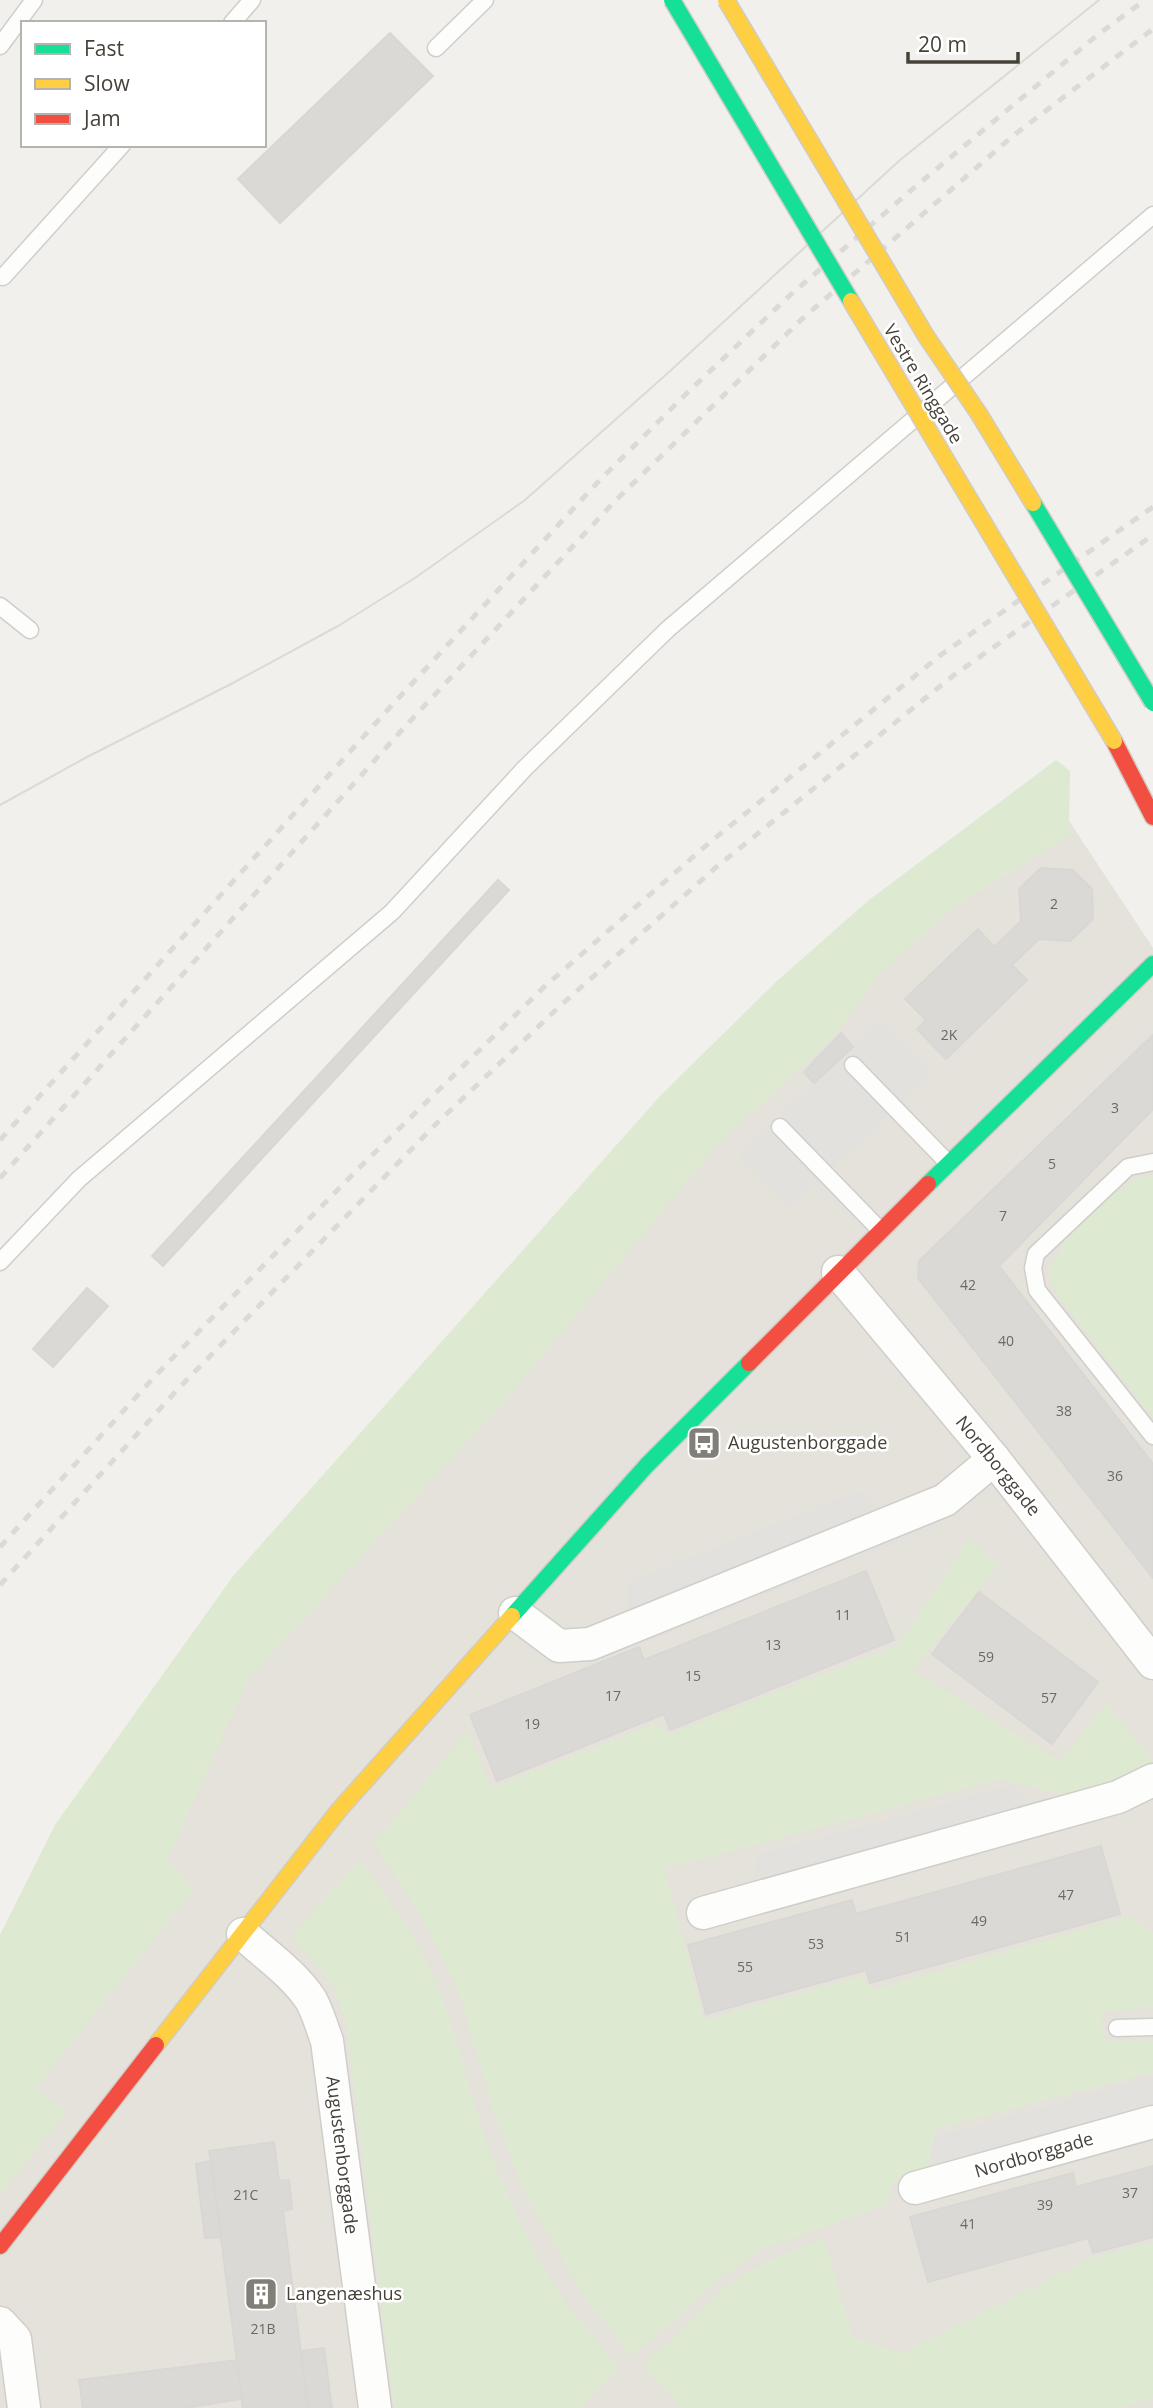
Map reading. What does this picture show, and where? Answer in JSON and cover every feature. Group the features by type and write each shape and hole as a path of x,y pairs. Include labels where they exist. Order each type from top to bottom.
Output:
{"main road":[{"name":"Vestre Ringgade","path":"672,0 1114,741 1153,817"},
{"name":"Vestre Ringgade","path":"726,0 926,336 979,414 1153,704"},
{"path":"0,2246 339,1810 514,1613 648,1465 838,1272 1153,964"}],"street":[{"name":"Nordborggade","path":"838,1272 994,1459 1153,1663"},
{"path":"514,1613 559,1646 590,1644 945,1500 994,1459"},
{"path":"703,1913 1118,1797 1153,1780"},
{"name":"Augustenborggade","path":"243,1934 294,1979 310,1999 320,2018 327,2041 375,2408"},
{"name":"Nordborggade","path":"915,2188 1153,2122"},
{"path":"0,2323 15,2339 24,2408"}],"lane":[{"path":"0,46 34,0"},
{"path":"234,21 252,0"},
{"path":"436,48 485,0"},
{"path":"3,277 120,147"},
{"path":"0,1262 79,1179 392,912 525,768 668,629 1153,215"},
{"path":"0,606 30,630"},
{"path":"853,1065 949,1164"},
{"path":"780,1127 880,1230"},
{"path":"1153,1162 1128,1167 1036,1254 1033,1268 1037,1290 1153,1436"},
{"path":"1117,2028 1153,2027"}],"shaded area":[{"path":"1044,783 1153,948 1153,2408 0,2408 0,1943 215,1625"},
{"path":"879,1019 931,1072 791,1208 739,1155"},
{"path":"859,1491 884,1514 931,1511 937,1527 586,1666 584,1649 627,1619 627,1582"},
{"path":"1012,1785 1034,1812 751,1892 758,1855"},
{"path":"1153,2076 1153,2105 928,2170 934,2137"}],"green space":[{"path":"1056,760 1070,771 1069,836 948,911 878,976 832,1039 719,1143 500,1406 249,1678 167,1860 194,1889 36,2087 66,2112 0,2195 0,1935 55,1825 234,1575 661,1095 777,981 869,900"},
{"path":"1153,1175 1153,1418 1057,1295 1049,1274 1050,1266 1070,1233 1131,1180"},
{"path":"969,1539 999,1565 912,1670 1060,1761 1107,1703 1153,1761 1073,1798 1001,1779 665,1869 704,2020 861,1976 872,1990 1129,1916 1153,1933 1153,2007 1100,2013 1106,2041 1153,2041 1153,2072 936,2129 928,2170 894,2180 886,2205 760,2250 719,2279 633,2357 586,2299 524,2192 491,2104 459,1994 414,1904 374,1843 468,1730 490,1788 654,1724 669,1734 898,1645"},
{"path":"360,1861 408,1929 437,1983 489,2150 529,2241 569,2307 620,2369 579,2408 394,2408 346,2022 331,1984 318,1965 290,1936"},
{"path":"824,2239 853,2337 902,2353 1091,2258 1153,2242 1153,2398 1120,2408 682,2408 642,2366 730,2283 770,2260"}],"building":[{"path":"390,33 433,76 280,223 238,179"},
{"path":"1041,868 1073,870 1092,889 1093,919 1070,941 1039,939 1021,921 1019,889"},
{"path":"498,880 509,890 163,1266 152,1256"},
{"path":"1021,921 1039,939 1012,965 1027,980 946,1059 917,1029 926,1020 905,999 978,929 994,947"},
{"path":"841,1033 853,1047 814,1083 804,1072"},
{"path":"1153,1035 1153,1109 999,1266 1153,1464 1153,1578 918,1278 919,1261"},
{"path":"87,1288 108,1306 53,1367 33,1349"},
{"path":"866,1571 894,1640 670,1730 664,1714 497,1781 470,1715 639,1647 644,1660"},
{"path":"979,1592 1098,1682 1052,1744 932,1654"},
{"path":"1101,1846 1120,1914 870,1983 866,1970 706,2014 688,1945 852,1900 856,1914"},
{"name":"Langenæshus","path":"274,2142 279,2181 289,2180 292,2209 283,2211 308,2408 243,2408 209,2151"},
{"path":"211,2161 221,2237 205,2238 196,2164"},
{"path":"1153,2166 1153,2237 1093,2253 1088,2238 928,2282 910,2217 1073,2173 1076,2187"},
{"path":"324,2348 332,2408 308,2408 301,2351"},
{"path":"237,2360 242,2399 184,2408 83,2408 79,2380"}],"tram line":[{"path":"0,805 338,626 415,578 525,500 900,160 1099,0"}],"railway":[{"path":"0,1140 383,715 597,483 687,393 787,298 916,186 1100,33 1145,0"},
{"path":"0,1178 401,731 615,501 802,319 1014,135 1153,29"},
{"path":"0,1547 156,1375 362,1165 544,987 709,843 942,654 1153,507"},
{"path":"0,1585 178,1389 437,1123 560,1006 714,869 954,675 1153,535"}],"traffic: fast":[{"path":"672,0 851,301"},
{"path":"1033,503 1153,703"},
{"path":"928,1184 1153,964"},
{"path":"512,1616 647,1465 749,1363"}],"traffic: slow":[{"path":"726,0 926,336 979,414 1033,503"},
{"path":"851,301 1114,741"},
{"path":"156,2045 339,1810 512,1616"}],"traffic: jam":[{"path":"1114,741 1153,817"},
{"path":"749,1363 928,1184"},
{"path":"0,2246 156,2045"}],"place":[{"name":"Augustenborggade","path":"704,1443"},
{"name":"Langenæshus","path":"261,2294"}]}
